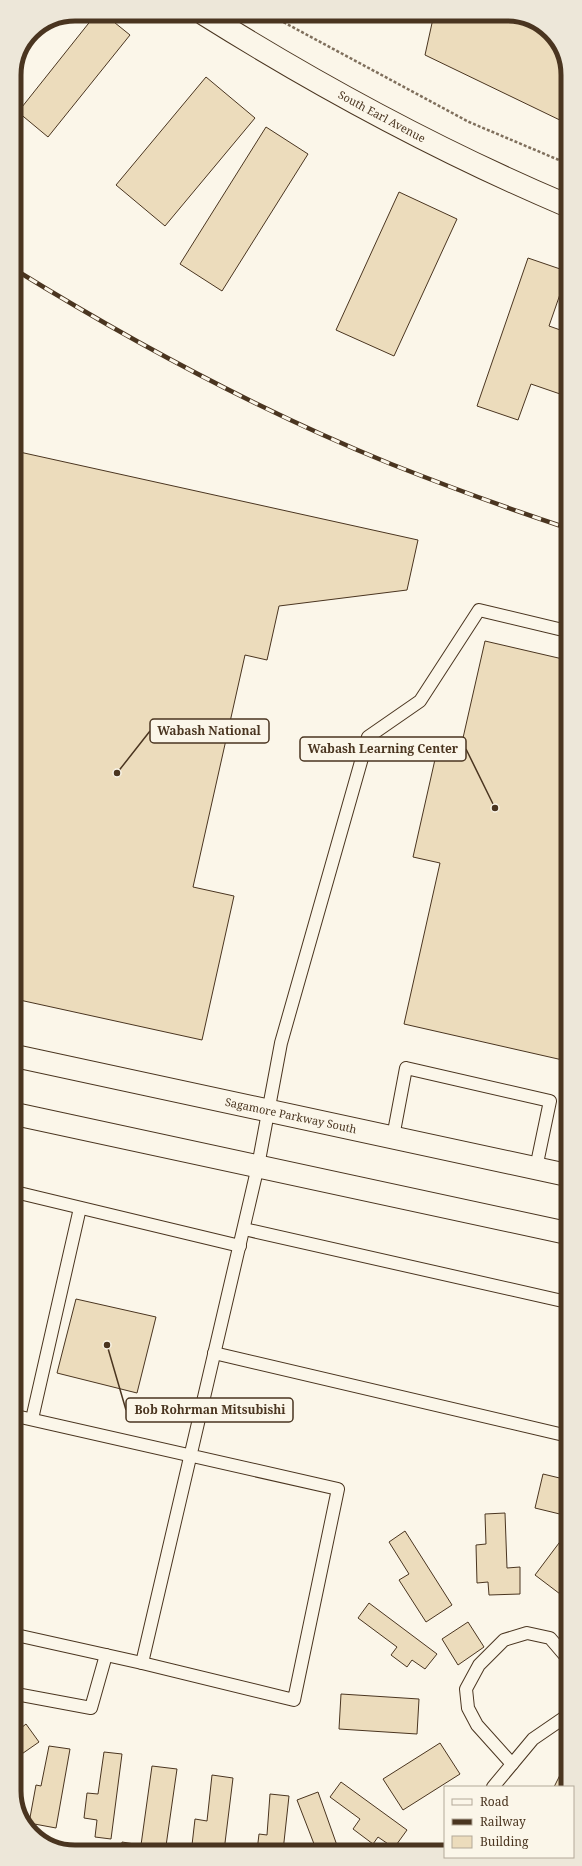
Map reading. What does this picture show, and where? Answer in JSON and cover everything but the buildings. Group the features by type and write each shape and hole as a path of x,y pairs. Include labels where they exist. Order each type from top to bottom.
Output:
{"main road":[{"name":"South Earl Avenue","path":"215,21 299,72 447,151 561,203"},
{"name":"Sagamore Parkway South","path":"21,1057 561,1174"},
{"path":"21,1115 561,1232"}],"lane":[{"path":"142,1664 244,1229 270,1111 281,1043 368,736 420,701 479,610 561,630"},
{"path":"393,1137 406,1068 550,1101 536,1168"},
{"path":"21,1193 240,1246"},
{"path":"32,1419 80,1208"},
{"path":"244,1229 561,1301"},
{"path":"214,1353 561,1434"},
{"path":"21,1417 338,1489 294,1700 21,1636"},
{"path":"512,1764 477,1725 468,1708 466,1689 480,1665 504,1640 527,1633 550,1638 561,1651"},
{"path":"21,1695 91,1708 106,1655"},
{"path":"494,1786 533,1739 561,1720"}],"path":[{"path":"282,21 469,122 561,161"}],"railway":[{"path":"21,273 151,349 246,399 294,422 413,473 561,526"}],"place":[{"name":"Wabash National","path":"117,773"},
{"name":"Wabash Learning Center","path":"495,808"},
{"name":"Bob Rohrman Mitsubishi","path":"107,1345"}]}
